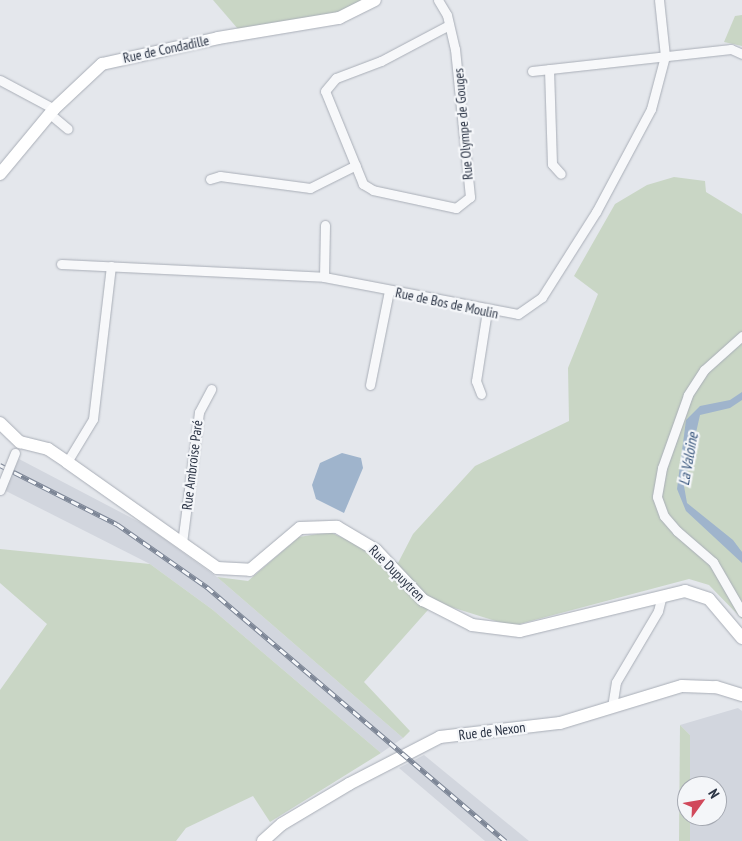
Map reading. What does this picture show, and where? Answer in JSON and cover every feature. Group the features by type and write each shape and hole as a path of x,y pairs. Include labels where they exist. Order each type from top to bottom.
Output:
{"street":[{"name":"Rue de Condadille","path":"0,174 52,111 102,64 209,39 339,18 375,0"},
{"name":"Rue Olympe de Gouges","path":"438,0 449,26 455,49 470,197 456,208 372,190 363,184 324,91 336,78 381,61 449,26"},
{"name":"Rue de Bos de Moulin","path":"61,264 324,277 487,311 518,314 542,297 596,212 651,109 665,56 659,0"},
{"path":"532,71 731,49 742,54"},
{"path":"549,69 552,164 561,174"},
{"path":"0,80 52,111 68,129"},
{"path":"210,179 220,176 310,188 356,165"},
{"path":"324,277 325,225"},
{"path":"67,462 93,419 111,266"},
{"path":"370,385 389,291"},
{"path":"481,394 476,381 487,311"},
{"path":"742,336 704,370 688,395 662,468 657,496 664,516 677,531 713,562 742,612"},
{"name":"Rue Ambroise Paré","path":"182,543 199,412 211,389"},
{"name":"Rue Dupuytren","path":"0,423 18,448 48,449 217,568 236,572 250,570 267,560 300,528 337,527 376,550 431,606 472,624 502,631 662,595 697,592 717,607 742,638"},
{"path":"0,490 18,448"},
{"path":"612,707 616,682 658,612 662,595"},
{"name":"Rue de Nexon","path":"264,841 282,824 417,746 440,737 560,723 682,686 716,687 742,695"}],"shaded area":[{"path":"19,459 145,525 217,577 403,738 381,753 213,610 150,564 4,490"},
{"path":"738,708 742,711 742,841 690,841 690,826 727,826 727,776 690,776 690,735 680,725"},
{"path":"424,755 529,841 485,841 399,768"}],"green space":[{"path":"213,0 368,0 342,13 238,29"},
{"path":"742,15 742,46 724,42 735,16"},
{"path":"674,177 705,181 706,192 742,214 742,619 709,585 689,579 512,626 435,602 364,682 410,731 403,738 217,577 248,581 299,537 330,532 398,563 413,534 475,466 569,421 568,368 598,294 574,276 615,204 647,185"},
{"path":"0,549 150,564 213,610 381,753 270,822 253,796 186,828 176,841 0,841 0,690 47,624 0,583"},
{"path":"680,725 690,735 690,776 680,776"},
{"path":"679,826 690,826 690,841 679,841"}],"water":[{"name":"La Valoine","path":"742,392 742,400 730,408 700,415 684,486 687,503 733,540 742,552 742,563 686,511 677,489 686,420 700,406 730,400"},
{"path":"342,453 361,458 363,468 344,513 316,499 312,485 320,463"}],"railway":[{"path":"0,465 117,524 207,587 505,841"}]}
